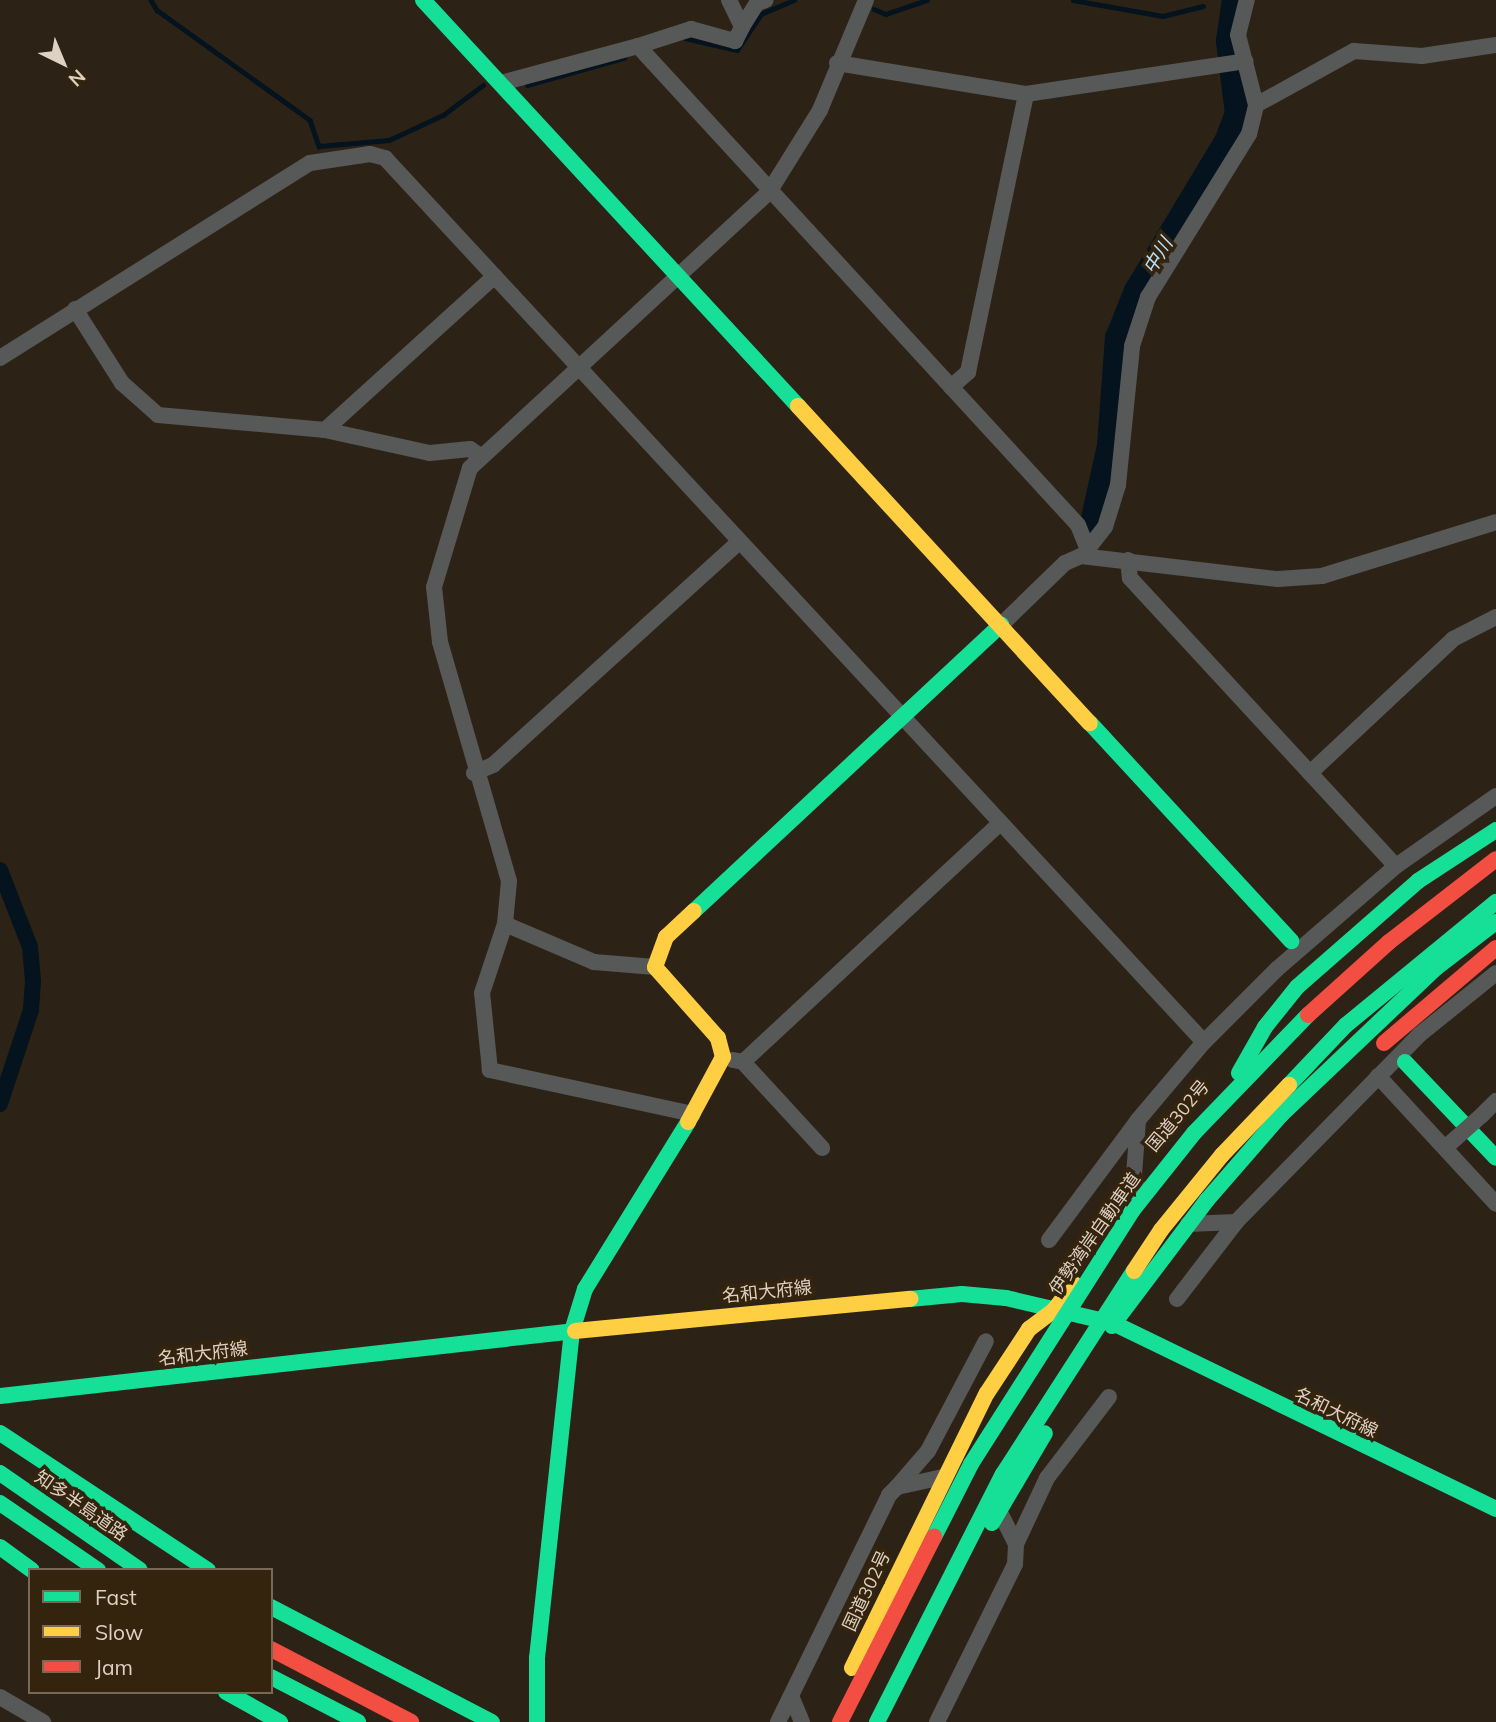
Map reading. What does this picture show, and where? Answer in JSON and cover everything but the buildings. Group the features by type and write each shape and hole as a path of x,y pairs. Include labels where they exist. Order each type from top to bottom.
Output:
{"main road":[{"path":"423,0 1291,941"},
{"path":"537,1722 537,1658 556,1511 572,1331 585,1289 693,1115 723,1057 718,1038 655,967 666,937 1001,625"},
{"path":"1240,1073 1265,1027 1297,987 1418,881 1496,830"},
{"name":"国道302号","path":"826,1722 943,1478 988,1392 1029,1329 1054,1310 1140,1194 1240,1073 1384,943 1496,857"},
{"name":"伊勢湾岸自動車道","path":"840,1722 971,1464 1132,1211 1194,1133 1322,1001 1389,942 1496,857"},
{"path":"877,1722 1003,1474 1161,1230 1222,1154 1346,1026 1496,902"},
{"path":"893,1722 999,1510 1113,1324 1188,1224 1281,1115 1436,968 1496,922"},
{"path":"1281,1115 1358,1066 1496,948"},
{"path":"1405,1062 1496,1158"},
{"name":"名和大府線","path":"0,1396 572,1331 962,1294 1054,1310 1113,1324 1496,1509"},
{"path":"0,1433 205,1568"},
{"name":"知多半島道路","path":"0,1473 137,1568"},
{"path":"0,1503 95,1568"},
{"path":"0,1547 29,1568"},
{"path":"273,1608 492,1722"},
{"path":"273,1650 411,1722"},
{"path":"273,1678 358,1722"},
{"path":"230,1694 280,1722"}],"street":[{"path":"729,0 742,27"},
{"path":"501,83 691,29 735,41 757,3 766,0"},
{"path":"693,1115 490,1070 482,993 505,925 509,881 503,855 474,773 440,642 434,587 470,468 769,192 820,110 837,62 866,0"},
{"path":"1001,625 1065,563 1090,550 1105,527 1118,485 1129,365 1141,316 1174,249 1241,150 1256,104 1238,35 1247,0"},
{"path":"1256,104 1270,101 1354,51 1422,56 1496,45"},
{"path":"638,46 769,192 1078,525 1090,550 1128,561 1278,579 1322,576 1496,522"},
{"path":"837,62 1026,94 1246,61"},
{"path":"951,387 968,372 1026,94"},
{"path":"0,358 310,163 370,154 385,158 999,824 1204,1042"},
{"path":"326,430 495,276"},
{"path":"75,309 122,383 158,415 326,430 430,453 470,449 482,457"},
{"path":"474,773 493,765 739,542"},
{"path":"1128,561 1130,578 1396,866"},
{"path":"1310,774 1453,639 1496,617"},
{"path":"1049,1240 1138,1120 1204,1042 1277,970 1396,866 1496,796"},
{"path":"743,1062 999,824"},
{"path":"505,925 594,962 655,967"},
{"path":"1177,1299 1236,1222 1378,1076 1419,1035 1496,973"},
{"path":"723,1057 743,1062 822,1148"},
{"path":"1378,1076 1496,1204"},
{"path":"1446,1147 1496,1101"},
{"path":"1138,1120 1135,1175 1140,1194"},
{"path":"1188,1224 1236,1222"},
{"path":"778,1722 889,1495 928,1451 986,1341"},
{"path":"937,1722 1015,1564 1016,1544 1047,1478 1109,1396"},
{"path":"897,1487 943,1478"},
{"path":"999,1510 1016,1544"},
{"path":"791,1696 802,1722"},
{"path":"0,1697 43,1722"}],"waterway":[{"path":"151,0 157,10 310,120 319,146 389,140 443,115 483,85"},
{"path":"685,38 737,50 761,14 794,0"},
{"path":"874,9 886,14 927,0"},
{"path":"1073,0 1163,16 1203,6"},
{"name":"中川","path":"1093,523 1110,446 1118,338 1137,291 1227,142 1238,114 1229,41 1235,0"},
{"path":"527,85 624,58"},
{"path":"0,870 30,947 33,981 31,1010 0,1104"}],"traffic: fast":[{"path":"423,0 798,406"},
{"path":"694,911 1001,625"},
{"path":"1090,723 1291,941"},
{"path":"1239,1073 1265,1027 1297,987 1418,881 1496,830"},
{"path":"1289,1085 1346,1025 1496,902"},
{"path":"1112,1326 1207,1200 1281,1115 1436,968 1496,922"},
{"path":"934,1537 971,1464 1132,1211 1194,1133 1308,1015"},
{"path":"1405,1062 1496,1158"},
{"path":"537,1722 537,1658 572,1331 585,1289 688,1122"},
{"path":"877,1722 1003,1474 1134,1271"},
{"path":"910,1299 962,1294 1006,1298 1113,1323 1496,1509"},
{"path":"0,1396 575,1331"},
{"path":"0,1433 205,1568"},
{"path":"992,1523 1045,1433"},
{"path":"0,1473 137,1568"},
{"path":"0,1503 95,1568"},
{"path":"0,1547 29,1568"},
{"path":"273,1608 492,1722"},
{"path":"273,1678 358,1722"},
{"path":"230,1694 280,1722"}],"traffic: slow":[{"path":"798,406 1090,723"},
{"path":"688,1122 723,1057 718,1038 655,967 666,937 694,911"},
{"path":"1134,1271 1161,1230 1222,1155 1289,1085"},
{"path":"852,1668 987,1393 1029,1329 1054,1310 1074,1284"},
{"path":"575,1331 910,1299"}],"traffic: jam":[{"path":"1308,1015 1389,942 1496,859"},
{"path":"1384,1043 1496,948"},
{"path":"840,1722 934,1537"},
{"path":"273,1650 411,1722"}]}
